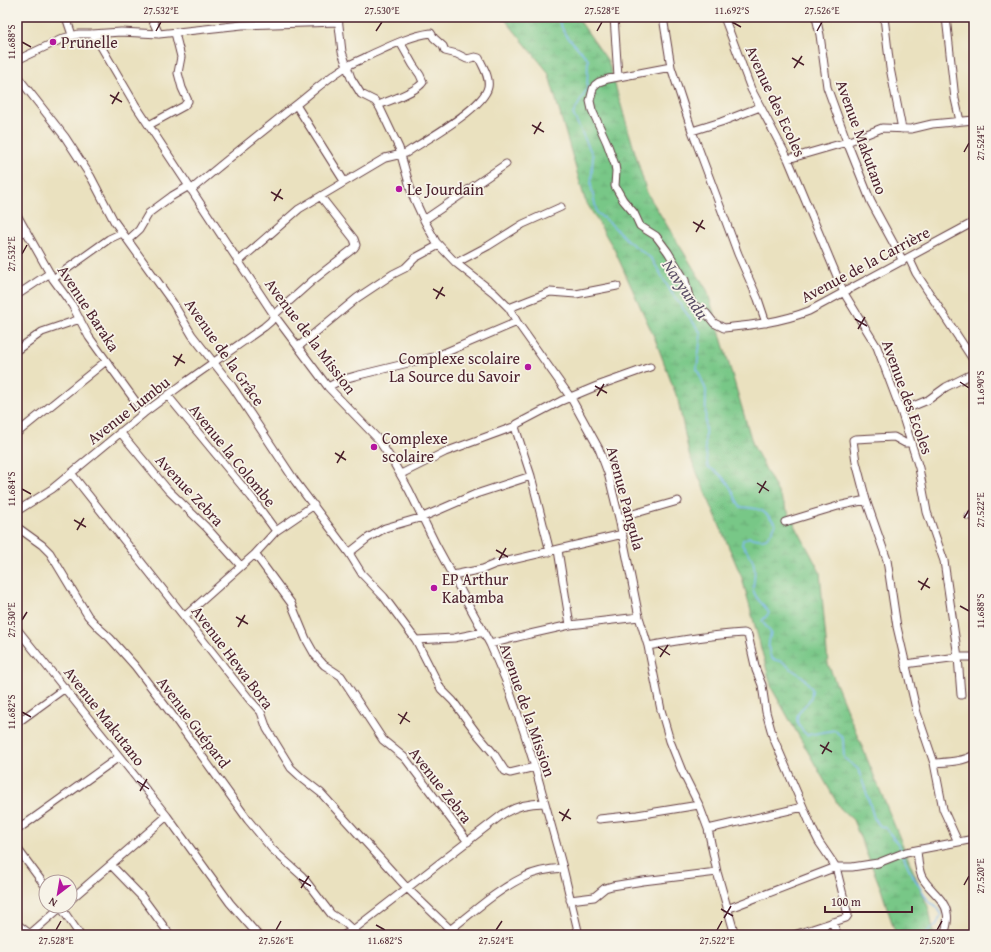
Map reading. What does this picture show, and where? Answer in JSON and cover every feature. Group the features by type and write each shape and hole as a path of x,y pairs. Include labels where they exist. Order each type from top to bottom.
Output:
{"street":[{"path":"66,17 72,35"},
{"path":"151,17 160,34"},
{"path":"240,17 242,25"},
{"path":"614,17 618,77"},
{"path":"663,17 671,68 692,131 724,220 758,299 766,323"},
{"name":"Avenue des Ecoles","path":"724,17 744,72 760,107 788,159 844,293 877,347 901,411 919,468 927,512 944,561 962,695"},
{"name":"Avenue Makutano","path":"816,17 827,87 846,142 871,202 906,259 974,359"},
{"path":"884,17 890,68 902,129"},
{"path":"946,17 955,99 960,122"},
{"path":"17,60 64,38 86,33 92,34 110,32 160,34 242,25 338,19 342,52 351,78 361,94 378,105 411,91 420,86 423,82 400,42"},
{"path":"149,125 184,106 188,101 182,88 178,73 180,57 175,33"},
{"path":"128,240 139,230 149,213 172,196 190,188 308,94 346,66 400,42 431,33 446,52 457,54 467,59 474,57 479,58 487,74 488,88 483,97 473,107 420,145 402,154 385,158 299,209 238,262"},
{"name":"Avenue de la Mission","path":"92,34 149,125 274,315 328,387 377,438 401,474 436,545 490,644 516,709 535,767 563,868 579,935"},
{"name":"Avenue de la Carrière","path":"671,68 618,77 599,82 593,89 590,101 592,110 608,143 615,165 615,186 618,192 634,213 640,226 656,236 668,252 685,280 689,297 695,307 706,313 714,323 724,328 766,323 798,316 844,293 974,222"},
{"name":"Avenue de la Grâce","path":"17,76 66,137 92,177 114,221 173,303 192,335 232,386 295,481 350,553 362,574 384,597 416,640 441,689 453,701 494,754 505,771 510,773 535,767"},
{"path":"296,105 344,181"},
{"name":"Avenue Pangula","path":"378,105 402,154 408,182 424,220 439,245 456,263 487,287 509,308 517,322 571,398 599,449 608,473 623,534 639,617 648,646 670,741 682,771 699,805 708,829 717,872 735,935"},
{"path":"692,131 760,107"},
{"path":"788,159 846,142 886,127 911,129 932,124 974,120"},
{"path":"424,220 506,164"},
{"name":"Avenue Lumbu","path":"17,511 52,489 120,432 264,327 271,321 274,315 312,281 356,245 354,239 321,196"},
{"path":"456,263 488,246 516,227 561,207"},
{"name":"Avenue Baraka","path":"17,215 52,276 72,305 92,341 144,414"},
{"path":"17,236 26,230"},
{"path":"17,295 52,276 122,233"},
{"path":"298,347 357,298 393,274 405,268 415,258 439,245"},
{"path":"509,308 550,292 576,294 617,286"},
{"path":"17,350 42,332 80,319"},
{"path":"328,387 341,380 361,374 437,356 517,322"},
{"path":"17,433 106,361"},
{"path":"401,474 445,452 516,426 561,401 650,367"},
{"path":"901,411 928,400 946,387 974,373"},
{"name":"Avenue la Colombe","path":"168,396 252,498 276,531"},
{"path":"516,426 515,428 554,551 570,625"},
{"name":"Avenue Zebra","path":"120,432 168,490 206,527 241,566"},
{"path":"911,443 905,443 894,437 854,440 856,462 866,500 887,560 897,627 905,664 918,713 934,763 943,809 958,842"},
{"name":"Avenue Hewa Bora","path":"71,473 108,518 132,552 258,708 263,716 267,730 291,768 302,779 322,793 382,858 407,888 453,932"},
{"path":"350,553 368,538 385,528 423,517 476,494 531,476"},
{"path":"785,522 838,506 866,500"},
{"path":"619,518 678,501"},
{"path":"185,616 255,554 276,531 314,505"},
{"name":"Avenue Guépard","path":"17,527 42,545 50,553 88,616 135,666 248,820 272,849 302,876 331,914 355,933"},
{"path":"453,575 483,569 494,564 623,534"},
{"name":"Avenue Zebra","path":"255,554 291,603 306,639 316,655 324,665 341,676 383,740 405,758 468,842"},
{"path":"490,644 570,625 639,617"},
{"name":"Avenue Makutano","path":"17,629 166,816 230,903 258,935"},
{"path":"416,640 454,638 484,632"},
{"path":"648,646 710,636 744,633 748,635 756,670 762,684 766,712 773,737 819,842 836,867 848,915 846,918 794,935"},
{"path":"905,664 958,657 974,657"},
{"path":"17,723 65,688"},
{"path":"934,763 968,759 974,755"},
{"path":"17,830 119,757"},
{"path":"344,935 355,933 407,888 496,819 513,808 531,803 544,802"},
{"path":"599,819 637,815 699,805"},
{"path":"708,829 803,807"},
{"path":"78,893 166,816"},
{"path":"727,909 836,867 852,867 878,863 906,852 974,839"},
{"path":"17,848 38,876"},
{"path":"917,850 919,870 922,878 942,903 947,912 948,921 944,935"},
{"path":"111,865 142,897 170,935"},
{"path":"453,932 489,900 518,880 534,873 563,868"},
{"path":"570,900 594,897 608,887 643,880 717,872"},
{"path":"17,924 29,935 52,914"},
{"path":"66,914 80,935"},
{"path":"832,922 838,935"}],"green space":[{"path":"503,17 577,17 608,61 647,193 707,290 753,445 820,572 828,664 929,909 934,935 896,935 881,889 853,820 840,808 772,689 742,578 689,454 678,400 655,339 614,249 585,200 548,72"}],"waterway":[{"name":"Navyundu","path":"557,17 565,34 588,59 587,89 573,114 593,156 591,186 597,213 628,241 652,259 671,292 701,333 697,369 706,390 705,446 708,467 725,479 740,507 761,510 776,524 769,536 766,538 760,539 749,537 743,540 742,545 749,553 753,561 755,574 753,589 755,595 769,613 762,621 771,633 768,646 770,656 772,659 783,662 803,677 812,689 812,695 809,701 798,714 798,724 807,735 835,730 843,739 844,758 858,769 874,818 880,826 885,827 902,852"},
{"name":"Navyundu","path":"903,855 910,871 929,902 935,905 941,915 936,926 930,929 926,935"}],"place":[{"name":"Prunelle","path":"53,42"},
{"name":"Le Jourdain","path":"399,189"},
{"name":"Complexe scolaire La Source du Savoir","path":"528,367"},
{"name":"Complexe scolaire","path":"374,447"},
{"name":"EP Arthur Kabamba","path":"434,588"}]}
